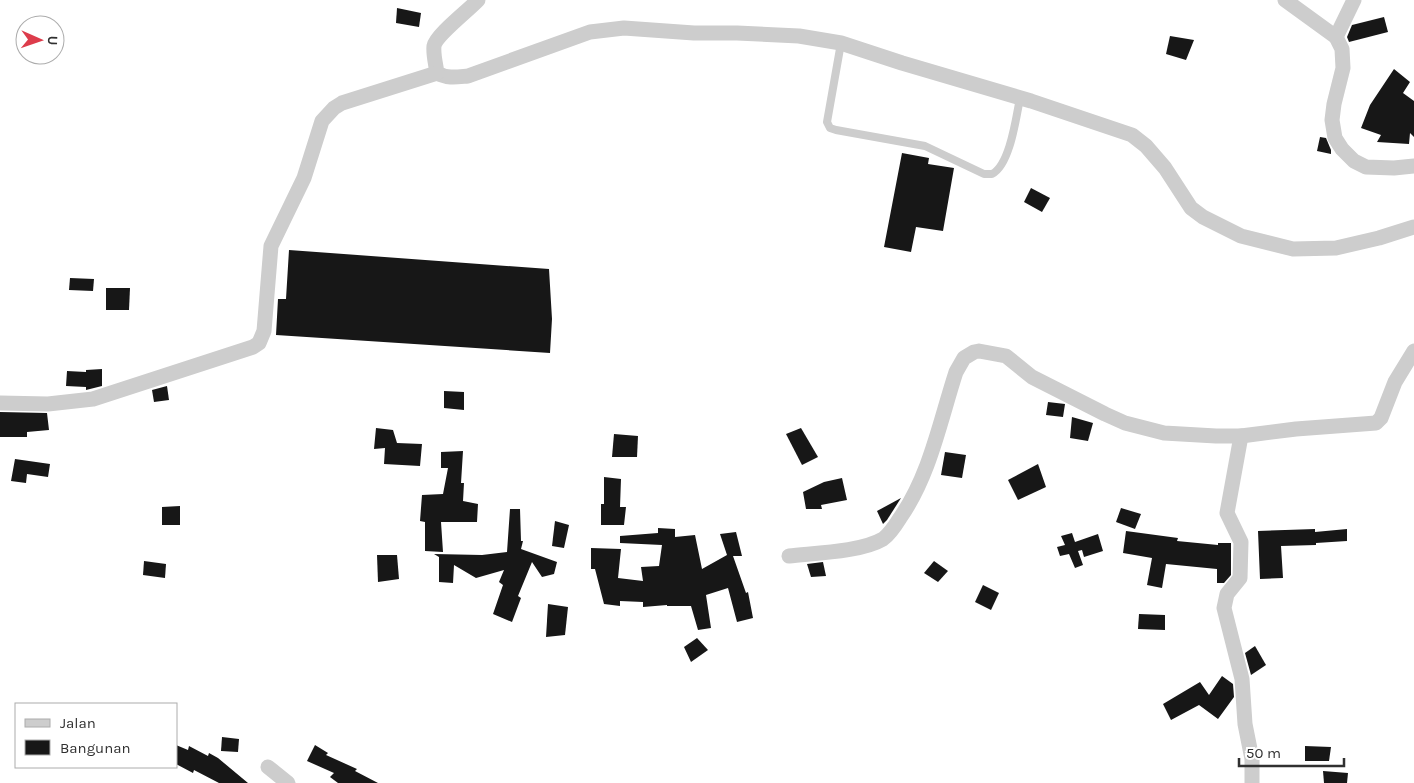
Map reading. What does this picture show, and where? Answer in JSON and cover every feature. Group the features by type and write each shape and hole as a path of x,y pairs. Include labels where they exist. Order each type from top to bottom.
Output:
{"street":[{"path":"437,73 434,52 435,43 440,35 478,0"},
{"path":"1285,0 1336,37 1342,49 1344,64 1332,120 1335,138 1342,150 1354,161 1366,167 1394,168 1414,166"},
{"path":"1336,37 1354,0"},
{"path":"0,403 48,404 93,399 253,347 259,343 264,331 272,246 302,183 322,121 334,108 342,103 437,73 451,78 468,76 590,32 624,28 694,33 799,36 841,43 902,64 1020,98 1132,135 1146,146 1191,208 1203,217 1241,236 1293,249 1336,248 1379,238 1414,227"},
{"path":"789,556 851,549 883,539 892,531 909,505 926,467 956,372 964,358 974,352 979,351 1006,356 1032,377 1125,423 1145,429 1181,435 1241,436 1376,422 1381,418 1395,382 1414,351"},
{"path":"1241,436 1227,513 1241,542 1240,578 1227,594 1224,608 1242,679 1245,724 1252,759 1252,783"},
{"path":"268,767 288,783"}],"lane":[{"path":"841,43 827,122 830,128 836,130 925,146 984,174 992,174 1000,168 1012,138 1020,98"}],"building":[{"path":"397,8 421,13 419,27 396,23"},
{"path":"1384,17 1388,32 1349,42 1347,37 1352,25"},
{"path":"1170,36 1194,40 1186,60 1166,54"},
{"path":"1394,69 1410,82 1403,93 1414,101 1414,137 1410,133 1409,144 1377,142 1381,135 1361,128 1370,105"},
{"path":"1320,137 1326,138 1331,154 1317,151"},
{"path":"902,153 929,158 928,164 954,168 943,231 916,227 911,252 884,247"},
{"path":"1031,188 1050,198 1042,212 1024,202"},
{"path":"289,250 549,269 552,319 550,353 276,335 278,299 286,299"},
{"path":"70,278 94,279 93,291 69,290"},
{"path":"106,288 130,288 129,310 106,310"},
{"path":"102,369 102,386 86,390 86,387 66,386 67,371 86,372 86,370"},
{"path":"167,386 169,400 154,402 152,390"},
{"path":"444,391 464,392 464,410 444,408"},
{"path":"1048,402 1065,404 1063,417 1046,415"},
{"path":"0,412 47,413 49,430 27,432 27,437 0,437"},
{"path":"1072,417 1093,423 1088,441 1070,438"},
{"path":"376,428 393,430 397,443 422,444 420,466 384,464 385,448 374,449"},
{"path":"801,428 818,457 802,465 786,434"},
{"path":"614,434 638,436 637,457 612,457"},
{"path":"463,451 461,483 464,483 463,501 478,504 477,522 441,522 443,552 425,551 425,522 420,521 422,495 443,494 448,468 441,468 441,452"},
{"path":"945,452 966,455 962,478 941,475"},
{"path":"15,459 50,464 48,477 27,474 26,483 11,481"},
{"path":"1038,464 1046,487 1018,500 1008,480"},
{"path":"604,477 621,479 620,507 626,507 624,525 601,525 601,504 604,504"},
{"path":"842,478 847,500 821,505 822,509 806,509 803,492 824,482"},
{"path":"901,498 887,520 883,524 877,511"},
{"path":"180,506 180,525 162,525 162,507"},
{"path":"1121,508 1141,514 1135,529 1116,522"},
{"path":"510,509 520,509 521,541 523,541 521,549 557,562 554,574 542,577 532,562 518,596 521,598 512,622 493,614 503,585 499,582 504,570 476,578 454,565 453,583 439,582 439,557 434,554 482,555 507,552"},
{"path":"555,521 569,525 564,548 552,546"},
{"path":"658,528 675,529 675,537 695,535 702,569 727,555 720,534 736,532 742,556 733,556 746,593 748,592 753,618 737,622 728,588 706,595 711,628 698,630 691,606 643,607 643,602 620,601 620,606 604,604 595,569 591,569 591,548 621,549 618,578 643,581 641,567 659,566 662,545 620,543 620,536 658,533"},
{"path":"1315,529 1315,532 1347,529 1347,541 1316,543 1316,545 1281,546 1283,578 1260,579 1258,531"},
{"path":"1126,531 1178,538 1177,541 1218,545 1218,543 1231,543 1231,575 1224,583 1217,583 1217,569 1166,564 1162,588 1147,585 1152,558 1123,553"},
{"path":"1072,533 1075,542 1098,534 1103,551 1084,557 1082,550 1078,551 1083,565 1075,568 1069,554 1060,556 1057,547 1065,545 1061,536"},
{"path":"377,555 397,555 399,579 378,582"},
{"path":"144,561 166,564 165,578 143,575"},
{"path":"934,561 948,571 938,582 924,573"},
{"path":"823,562 826,576 811,577 807,564"},
{"path":"983,585 999,593 991,610 975,602"},
{"path":"548,604 568,607 565,635 546,637"},
{"path":"1139,614 1165,615 1165,630 1138,629"},
{"path":"697,638 708,650 691,662 684,647"},
{"path":"1255,646 1266,665 1251,675 1245,653"},
{"path":"1222,676 1233,684 1234,697 1218,719 1199,705 1171,720 1163,704 1200,682 1209,695"},
{"path":"222,737 239,739 238,752 221,751"},
{"path":"315,745 328,753 326,755 357,769 355,771 378,783 338,783 330,777 334,773 307,761"},
{"path":"178,746 188,750 189,746 208,756 209,753 218,758 248,783 219,783 194,770 193,773 178,765"},
{"path":"1305,746 1331,747 1329,761 1305,761"},
{"path":"1323,771 1348,773 1347,783 1324,783"}]}
